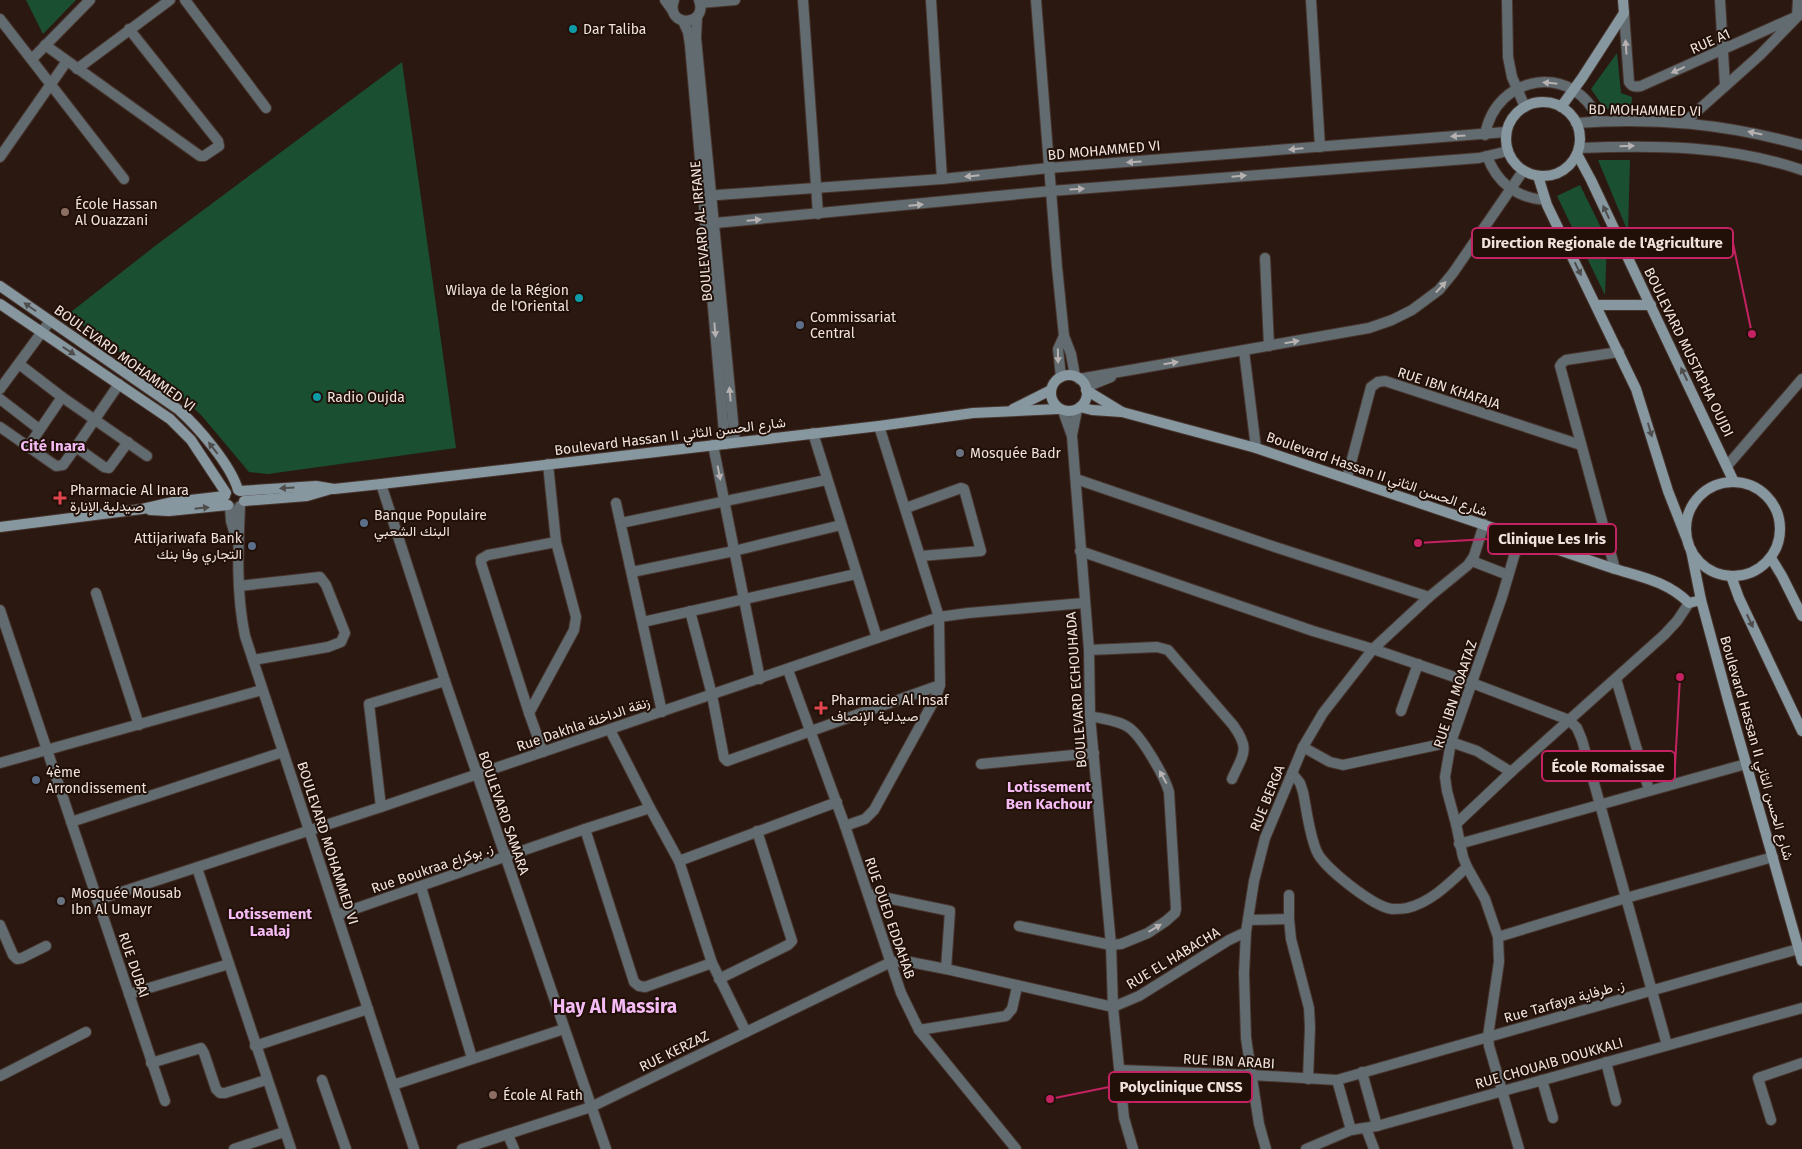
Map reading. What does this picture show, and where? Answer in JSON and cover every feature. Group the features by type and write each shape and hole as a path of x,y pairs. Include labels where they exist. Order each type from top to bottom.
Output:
{"main road":[{"path":"1561,107 1624,13 1623,0"},
{"path":"1540,102 1547,102 1561,107 1570,114 1576,123 1580,140 1578,151 1573,161 1561,172 1546,176 1538,176 1523,171 1513,162 1506,142 1506,132 1515,115 1525,107 1540,102"},
{"name":"BOULEVARD MUSTAPHA OUJDI","path":"1578,151 1734,482"},
{"path":"1538,176 1545,200 1638,395 1661,470 1691,550 1695,557 1707,569 1715,573 1731,576 1757,570 1771,558 1779,539 1779,518 1776,508 1770,500 1754,487 1734,482 1714,486 1697,498 1688,516 1686,536"},
{"name":"BOULEVARD MOHAMMED VI","path":"0,286 179,410 190,420 218,454 233,476 234,499"},
{"name":"BOULEVARD MOHAMMED VI","path":"0,304 179,427 234,499"},
{"path":"1596,305 1651,305"},
{"path":"1061,377 1082,383 1086,399 1079,408 1068,412 1060,410 1052,401 1051,390 1054,383 1061,377"},
{"name":"Boulevard Hassan II شارع الحسن الثاني","path":"1082,383 1122,412"},
{"name":"Boulevard Hassan II شارع الحسن الثاني","path":"1010,410 1051,390"},
{"name":"Boulevard Hassan II شارع الحسن الثاني","path":"1079,408 1122,412 1256,448 1658,582 1675,590 1689,603"},
{"name":"Boulevard Hassan II شارع الحسن الثاني","path":"0,527 142,509 169,511 234,499 317,495 334,488 879,426 966,414 1010,410 1060,410"},
{"name":"Boulevard Hassan II شارع الحسن الثاني","path":"1691,550 1701,600 1802,961"},
{"path":"1771,558 1802,616"},
{"path":"1731,576 1739,598 1802,731"},
{"path":"1689,603 1701,600"}],"street":[{"path":"32,59 90,0"},
{"path":"78,69 170,0"},
{"path":"185,0 266,108"},
{"path":"665,0 675,16 683,21 693,20 697,17"},
{"path":"673,11 674,0"},
{"path":"700,2 735,0"},
{"path":"803,0 818,214"},
{"path":"931,0 942,179"},
{"path":"1036,0 1064,336 1082,383 1123,371 1370,328 1392,320 1412,310 1439,290 1453,273 1523,171"},
{"path":"1311,0 1320,147"},
{"path":"1507,0 1508,57 1510,68 1525,107"},
{"path":"1720,0 1725,86"},
{"path":"1685,122 1760,55 1800,16 1798,0"},
{"name":"BOULEVARD AL IRFANE","path":"700,2 696,38 707,196"},
{"name":"RUE A1","path":"1624,13 1629,82 1633,86 1641,86 1800,16"},
{"path":"0,19 124,179"},
{"name":"BOULEVARD AL IRFANE","path":"683,21 689,38 707,196 730,443"},
{"path":"45,45 200,156 204,156 218,146 218,141 129,29"},
{"path":"0,158 67,61"},
{"path":"1485,135 1488,120 1495,107 1505,96 1531,83 1546,82 1560,84 1574,90 1589,104 1599,121"},
{"name":"BD MOHAMMED VI","path":"1576,123 1599,121 1685,122 1754,133 1802,145"},
{"name":"BD MOHAMMED VI","path":"707,196 942,179 1049,168 1506,132"},
{"path":"1578,151 1634,146 1684,147 1749,156 1802,170"},
{"path":"710,224 1051,191 1487,156 1508,151"},
{"path":"1487,156 1499,178 1511,190 1531,198 1545,200"},
{"path":"1265,258 1269,346"},
{"path":"0,389 3,378 19,364 50,321"},
{"path":"1061,377 1058,349 1064,336"},
{"path":"1244,351 1256,448"},
{"path":"1615,568 1560,366 1566,360 1619,352"},
{"path":"19,364 62,397 147,456"},
{"path":"1727,466 1802,379"},
{"name":"RUE IBN KHAFAJA","path":"1347,478 1371,387 1385,381 1581,445"},
{"path":"0,427 56,466 63,465 119,384"},
{"path":"28,447 62,397"},
{"path":"0,400 40,429"},
{"name":"BOULEVARD ECHOUHADA","path":"1079,408 1072,436 1089,650 1090,716 1124,1118 1133,1149"},
{"name":"BOULEVARD ECHOUHADA","path":"1060,410 1072,436"},
{"path":"845,826 865,819 874,810 936,697 940,685 939,617 879,426"},
{"path":"812,433 877,638"},
{"path":"76,448 108,468 128,442"},
{"path":"713,445 760,679"},
{"path":"529,713 576,623 556,542 548,464"},
{"path":"1076,479 1430,597"},
{"path":"621,523 826,480"},
{"name":"BOULEVARD SAMARA","path":"381,484 445,681 606,1149"},
{"path":"906,508 960,488 964,489 982,549 981,551 921,556"},
{"name":"BOULEVARD MOHAMMED VI","path":"234,499 232,526 238,542 239,586 243,624 262,690 310,830 414,1149"},
{"path":"616,503 662,712"},
{"path":"1484,524 1472,560 1508,575"},
{"path":"632,572 734,551 841,525"},
{"name":"RUE IBN MOAATAZ","path":"1519,1149 1489,1046 1488,1036 1499,962 1498,937 1485,900 1467,868 1459,844 1446,784 1450,742 1502,597 1520,536"},
{"path":"543,752 480,563 481,559 488,555 556,542"},
{"path":"1080,551 1304,628 1418,664 1570,720 1580,734 1667,1045"},
{"name":"RUE BERGA","path":"1266,1149 1259,1124 1246,1038 1244,973 1246,932 1254,880 1266,838 1303,747 1323,713 1374,649 1472,560"},
{"path":"643,622 856,574"},
{"path":"239,586 320,577 326,585 345,633 341,642 328,648 253,660"},
{"path":"96,593 139,725"},
{"name":"Rue Dakhla زنقة الداخلة","path":"97,900 477,775 939,617 1084,603"},
{"path":"1456,824 1664,635 1677,621 1689,603"},
{"name":"RUE DUBAI","path":"0,610 165,1102"},
{"path":"690,611 712,695 724,758 728,761 940,685"},
{"path":"1089,650 1157,646 1168,650 1233,725 1245,744 1245,750 1232,779"},
{"path":"1401,711 1418,664"},
{"name":"RUE OUED EDDAHAB","path":"788,670 837,802 901,993 919,1030 1016,1149"},
{"path":"1616,679 1649,790"},
{"path":"381,807 368,704 445,681"},
{"path":"0,763 262,690"},
{"path":"1019,926 1110,945 1128,942 1148,933 1166,922 1175,913 1169,792 1166,782 1134,731 1123,724 1090,716"},
{"path":"610,730 680,861 712,963 746,1032"},
{"path":"1303,747 1330,762 1343,765 1450,742 1469,747 1511,772"},
{"path":"71,822 283,752"},
{"path":"981,764 1094,753"},
{"path":"1459,844 1746,764"},
{"path":"1292,773 1300,783 1317,851 1323,861 1344,881 1379,904 1391,909 1418,905 1449,884 1467,868"},
{"path":"680,861 837,802"},
{"name":"Rue Boukraa ز. بوكراع","path":"337,915 650,808"},
{"path":"585,829 634,982 639,986 645,987 712,963"},
{"path":"719,979 788,945 792,941 757,831"},
{"path":"1498,937 1626,898 1772,857"},
{"path":"197,868 290,1149"},
{"path":"421,887 472,1058"},
{"path":"868,894 950,911 946,969"},
{"path":"1289,895 1291,939 1309,1008 1308,1079"},
{"path":"1248,920 1289,919"},
{"path":"0,924 13,956 17,959 46,946"},
{"name":"RUE EL HABACHA","path":"1114,1008 1138,996 1229,940 1246,932"},
{"name":"Rue Tarfaya ز. طرفاية","path":"1337,1080 1798,949"},
{"path":"891,962 910,962 946,969 1114,1008"},
{"name":"RUE KERZAZ","path":"462,1149 591,1107 891,962"},
{"path":"129,994 229,964"},
{"path":"919,1030 1006,1016 1012,1009 1017,987"},
{"name":"RUE CHOUAIB DOUKKALI","path":"1306,1149 1351,1130 1378,1126 1802,1008"},
{"path":"255,1046 368,1009"},
{"path":"393,1085 564,1029"},
{"path":"0,1076 86,1032"},
{"path":"151,1063 201,1048 216,1089 220,1093 266,1080"},
{"path":"1606,1062 1616,1101"},
{"path":"1771,1120 1758,1078 1802,1063"},
{"name":"RUE IBN ARABI","path":"1120,1070 1337,1080"},
{"path":"1362,1072 1378,1126"},
{"path":"322,1080 346,1149"},
{"path":"1337,1080 1351,1130"},
{"path":"1542,1080 1553,1118"},
{"path":"1366,1128 1374,1149"},
{"path":"234,1149 284,1132"},
{"path":"508,1135 514,1149"}],"green space":[{"path":"26,0 76,0 43,34"},
{"path":"1617,53 1621,93 1632,97 1631,108 1605,109 1591,89"},
{"path":"402,62 456,448 268,474 249,472 202,416 180,395 71,317 71,312 155,246"},
{"path":"1598,160 1630,160 1628,232"},
{"path":"1580,185 1607,240 1605,295 1557,196"}],"place":[{"name":"Dar Taliba","path":"573,29"},
{"name":"École Hassan Al Ouazzani","path":"65,212"},
{"name":"Wilaya de la Région de l'Oriental","path":"579,298"},
{"name":"Commissariat Central","path":"800,325"},
{"name":"Direction Regionale de l'Agriculture","path":"1752,334"},
{"name":"Radio Oujda","path":"317,397"},
{"name":"Mosquée Badr","path":"960,453"},
{"name":"Pharmacie Al Inara صيدلية الإنارة","path":"60,498"},
{"name":"Banque Populaire البنك الشعبي","path":"364,523"},
{"name":"Clinique Les Iris","path":"1418,543"},
{"name":"Attijariwafa Bank التجاري وفا بنك","path":"252,546"},
{"name":"École Romaissae","path":"1680,677"},
{"name":"Pharmacie Al Insaf صيدلية الإنصاف","path":"821,708"},
{"name":"4ème Arrondissement","path":"36,780"},
{"name":"Mosquée Mousab Ibn Al Umayr","path":"61,901"},
{"name":"École Al Fath","path":"493,1095"},
{"name":"Polyclinique CNSS","path":"1050,1099"}],"district":[{"name":"Cité Inara","path":"53,446"},
{"name":"Lotissement Ben Kachour","path":"1049,796"},
{"name":"Lotissement Laalaj","path":"270,922"},
{"name":"Hay Al Massira","path":"615,1006"}]}
